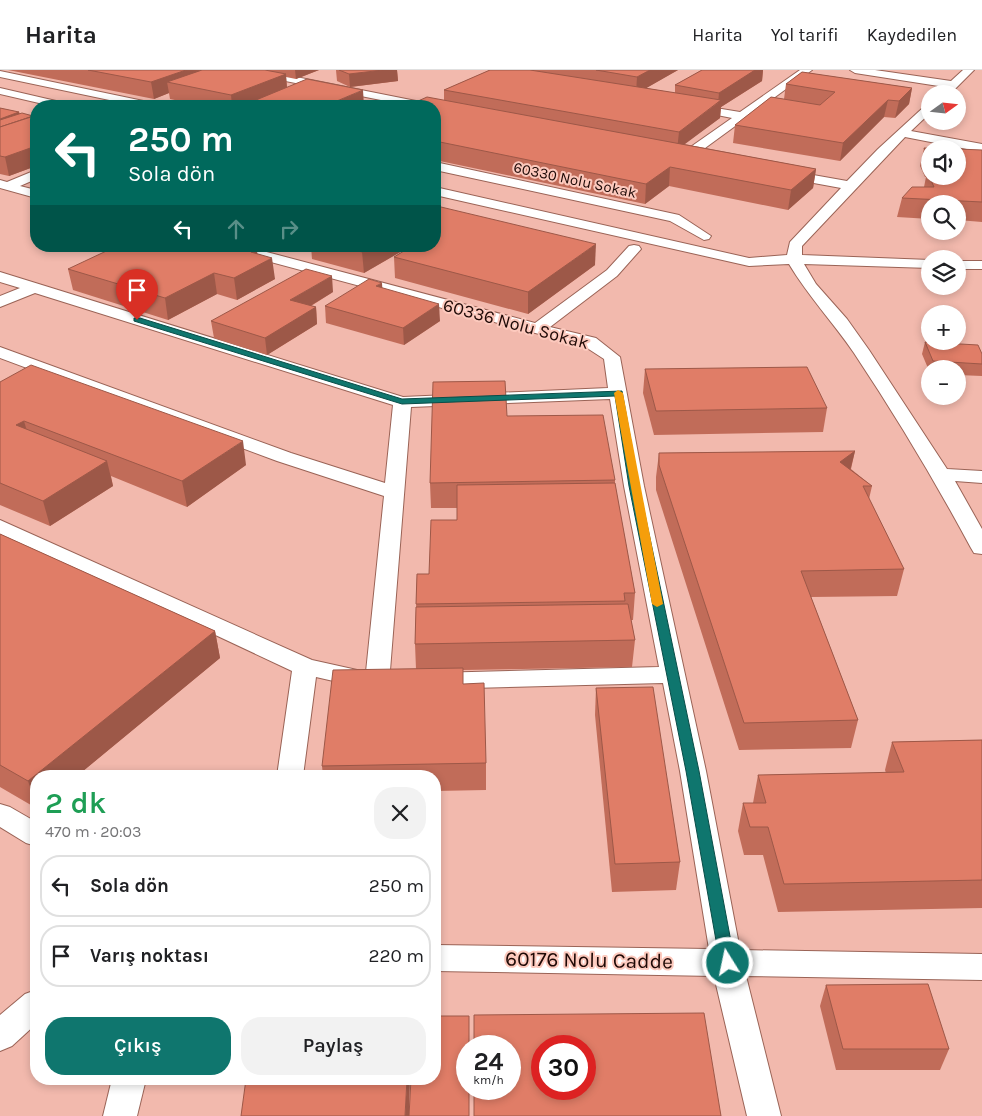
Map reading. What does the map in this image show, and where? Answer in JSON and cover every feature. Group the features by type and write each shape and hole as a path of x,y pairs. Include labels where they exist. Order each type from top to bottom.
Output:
{"street":[{"path":"245,70 396,100"},
{"path":"705,159 681,155 742,116 807,70"},
{"path":"856,70 953,85 969,70"},
{"path":"0,74 124,100"},
{"path":"306,82 321,76"},
{"path":"0,82 82,100"},
{"path":"0,92 37,100"},
{"path":"675,104 742,116"},
{"path":"921,116 795,245 794,259 810,286 841,322 941,474 982,548"},
{"path":"903,133 982,148"},
{"name":"60330 Nolu Sokak","path":"441,167 674,218 704,236"},
{"path":"774,172 852,186"},
{"path":"5,190 30,177"},
{"path":"441,179 722,240"},
{"path":"5,190 30,193"},
{"path":"441,192 750,262 794,259 921,264"},
{"path":"538,328 612,273 634,249 577,238"},
{"path":"757,248 794,259"},
{"name":"60336 Nolu Sokak","path":"248,252 370,286 590,342 612,357 634,486 693,771 728,963 764,1116"},
{"path":"966,264 982,265"},
{"path":"0,277 402,402 619,393"},
{"path":"0,302 33,288"},
{"path":"0,352 284,457 394,492"},
{"path":"393,682 394,492 402,402"},
{"path":"941,474 982,477"},
{"path":"0,526 305,668 393,682 672,675"},
{"path":"291,770 305,668"},
{"path":"0,814 30,832"},
{"name":"60176 Nolu Cadde","path":"441,958 982,968"},
{"path":"0,1036 30,1009"},
{"path":"120,1116 128,1085"}],"shaded area":[{"path":"0,70 982,70 982,1116 0,1116"}],"building":[{"path":"88,70 186,70 151,82"},
{"path":"202,70 265,70 286,74 231,95 167,82"},
{"path":"339,70 383,70 349,74"},
{"path":"490,70 530,70 721,100 679,132 444,90"},
{"path":"596,70 650,70 637,77"},
{"path":"702,70 755,70 719,93 675,85"},
{"path":"802,72 912,88 899,101 888,100 843,143 735,125 771,97 820,105 835,92 786,84"},
{"path":"307,79 363,90 339,100 256,100"},
{"path":"427,97 816,169 791,190 670,167 646,184 441,142 441,100 420,100"},
{"path":"0,108 19,112 0,119"},
{"path":"22,113 30,115 30,117 0,127 0,120"},
{"path":"30,117 30,148 5,157 0,156 0,127"},
{"path":"966,149 982,150 982,202 966,201 966,195 921,195 921,199 902,198 912,187 934,187 933,185 966,185"},
{"path":"441,207 596,244 528,292 394,257 402,252 441,252"},
{"path":"104,252 251,252 272,258 234,278 214,273 165,298 68,269"},
{"path":"306,269 332,276 290,300 316,307 265,338 211,321"},
{"path":"369,279 382,283 376,286 439,304 403,328 325,306"},
{"path":"966,344 978,345 982,354 982,364 966,363 966,360 933,360 928,350 966,350"},
{"path":"31,365 243,441 182,481 24,421 16,425 107,461 43,501 0,483 0,382"},
{"path":"807,367 827,408 656,411 645,369"},
{"path":"505,381 507,416 603,415 615,480 430,483 433,382"},
{"path":"855,451 840,462 872,486 863,486 904,569 801,571 858,720 744,723 659,465 659,453"},
{"path":"615,483 635,593 624,593 625,601 416,604 417,574 429,574 431,520 457,520 457,485"},
{"path":"0,534 215,631 42,770 30,770 30,779 28,781 0,765"},
{"path":"628,604 635,640 415,644 416,607"},
{"path":"463,668 463,684 484,683 486,763 322,766 333,670"},
{"path":"653,687 680,862 615,864 596,688"},
{"path":"982,740 982,880 784,884 768,827 750,827 743,803 766,803 758,775 904,772 892,742"},
{"path":"928,984 949,1049 843,1049 826,985"},
{"path":"704,1013 721,1116 474,1116 474,1100 521,1100 521,1035 474,1035 474,1015"},
{"path":"441,1016 469,1016 469,1035 456,1035 456,1100 469,1100 469,1116 409,1116 411,1085 441,1085"},
{"path":"245,1085 407,1085 405,1116 241,1116"}],"slow traffic":[{"path":"618,393 657,604"}],"route":[{"path":"137,320 402,402 619,393 634,486 693,771 728,963"}]}
